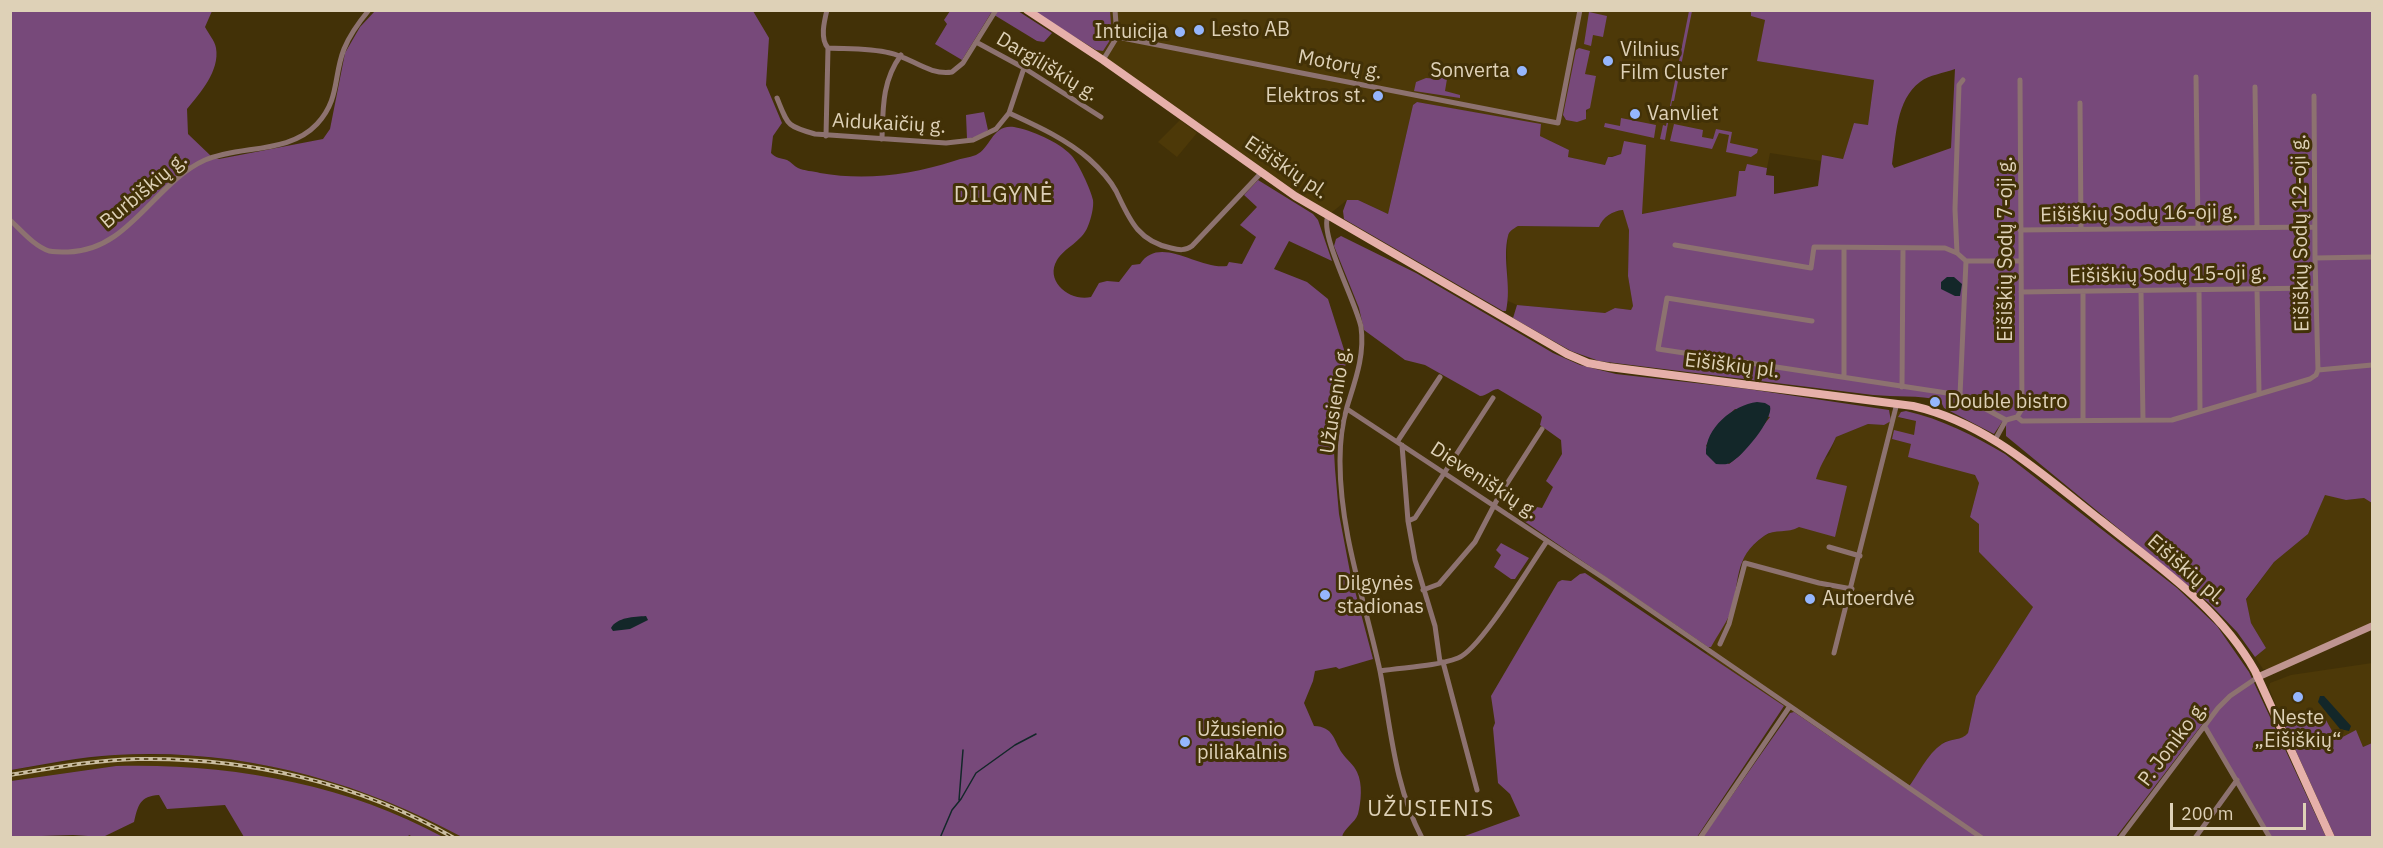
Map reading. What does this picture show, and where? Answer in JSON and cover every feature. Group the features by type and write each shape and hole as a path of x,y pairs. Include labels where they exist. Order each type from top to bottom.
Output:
{"main road":[{"name":"Eišiškių pl.","path":"1027,10 1103,60 1261,173 1328,216 1555,348 1588,363 1897,403 1934,411 1970,426 1995,440 2188,589 2206,605 2234,638 2259,677 2331,837"},
{"path":"2259,677 2373,626"}],"street":[{"name":"Burbiškių g.","path":"10,220 33,242 50,251 78,252 90,249 117,236 184,174 206,160 238,150 283,144 300,138 315,126 332,104 344,49 359,22 369,10"},
{"path":"826,10 824,36 824,42 828,48 826,136"},
{"path":"828,48 884,51 901,55 934,71 947,74 957,70 996,10"},
{"path":"1103,60 1117,37 1115,10"},
{"name":"Motorų g.","path":"1117,37 1558,123 1580,10"},
{"name":"Dargiliškių g.","path":"976,42 1024,68 1101,117"},
{"path":"882,139 883,96 886,82 901,55"},
{"path":"1024,68 1010,113 1045,130 1088,158 1113,186 1134,226 1153,242 1183,250 1192,246 1261,173"},
{"path":"2196,77 2198,227"},
{"path":"1957,253 1955,208 1959,85 1963,80"},
{"name":"Eišiškių Sodų 7-oji g.","path":"2017,417 2022,409 2020,80"},
{"name":"Eišiškių Sodų 16-oji g.","path":"2255,87 2257,227"},
{"name":"Eišiškių Sodų 12-oji g.","path":"2314,96 2314,227 2318,370"},
{"name":"Aidukaičių g.","path":"777,98 792,127 826,136 946,143 973,140 996,129 1010,113"},
{"path":"2080,103 2081,229"},
{"name":"Užusienio g.","path":"1328,216 1325,221 1327,235 1351,295 1361,328 1362,345 1359,370 1347,409 1340,462 1345,523 1380,671 1396,766 1409,809 1422,837"},
{"name":"Eišiškių Sodų 16-oji g.","path":"2020,230 2314,227"},
{"path":"1675,245 1811,268 1814,247 1945,248 1957,253 1966,261 2021,261"},
{"path":"1844,248 1844,377"},
{"path":"1902,387 1903,249"},
{"path":"2315,258 2373,257"},
{"path":"1960,396 1966,261"},
{"name":"Eišiškių Sodų 15-oji g.","path":"2021,291 2315,288"},
{"path":"2257,289 2259,392"},
{"path":"2199,290 2200,411"},
{"path":"2083,291 2083,420"},
{"path":"2140,291 2143,420"},
{"path":"1812,321 1666,298 1658,349 1960,396 2006,420 2017,417 2022,421 2172,420 2259,392 2310,379 2316,375 2318,370 2373,364"},
{"path":"1440,377 1399,443 1408,521 1423,590 1435,626 1442,662 1477,790"},
{"path":"1408,521 1414,518 1493,398"},
{"path":"1834,653 1852,589 1897,403"},
{"name":"Dieveniškių g.","path":"1347,409 1605,579 1982,837"},
{"path":"1995,440 2006,420"},
{"path":"1423,590 1439,585 1475,542 1494,506 1542,429"},
{"path":"1380,671 1442,662 1465,655 1476,645 1547,541"},
{"path":"1829,547 1860,556"},
{"path":"1720,644 1729,624 1745,563 1819,583 1852,589"},
{"name":"P. Joniko g.","path":"2122,835 2230,696 2259,677"},
{"path":"1700,837 1791,706"},
{"path":"2205,727 2270,837"},
{"path":"2195,837 2237,780"},
{"path":"2122,835 2130,837"}],"shaded area":[{"path":"11,11 212,11 205,27 215,45 215,65 208,81 187,109 188,134 212,157 219,159 323,139 330,129 345,53 360,27 375,11 753,11 769,38 766,85 782,123 773,136 771,153 798,168 820,173 854,176 887,175 921,170 976,155 996,133 1007,127 1036,134 1066,150 1084,176 1092,195 1093,206 1085,232 1057,260 1054,276 1062,289 1083,298 1091,297 1099,283 1119,282 1132,265 1140,264 1148,256 1158,252 1180,255 1216,266 1227,266 1229,262 1242,264 1256,237 1240,225 1257,207 1244,195 1258,180 1313,214 1318,220 1332,261 1289,241 1274,269 1307,282 1328,299 1347,359 1332,417 1335,469 1339,514 1350,572 1373,659 1339,669 1336,667 1315,671 1304,703 1314,726 1329,731 1357,772 1361,793 1357,817 1342,837 462,837 380,799 294,772 251,763 161,754 115,755 11,770"},
{"path":"950,11 1018,11 1052,33 1044,42 1037,41 991,13 962,60 935,44 947,24 944,20"},
{"path":"1033,11 1751,11 1751,16 1765,20 1758,61 1874,80 1868,125 1854,123 1843,159 1823,155 1821,161 1770,153 1767,168 1747,165 1736,196 1641,214 1621,154 1608,157 1605,165 1568,157 1569,150 1540,136 1541,125 1417,102 1413,105 1388,214 1358,200 1347,200 1331,213 1280,182 1164,98","holes":["1585,74 1596,77 1587,112 1566,120 1563,117"]},
{"path":"1033,11 1110,11 1112,37 1103,51 1096,50"},
{"path":"1689,11 1692,11 1674,101 1672,101 1665,140 1660,139 1663,125 1666,126"},
{"path":"1751,11 2372,11 2372,503 2364,498 2346,500 2325,495 2308,534 2274,562 2246,599 2251,623 2266,648 2255,657 2237,632 2209,603 2006,436 2006,425 2002,422 1994,434 1944,408 1940,400 1932,398 1873,395 1599,361 1571,351 1513,318 1517,305 1605,313 1615,308 1631,310 1633,306 1628,276 1629,230 1623,210 1608,215 1599,227 1518,226 1512,230 1506,245 1508,302 1506,311 1344,219 1343,211 1347,200 1358,200 1388,214 1413,105 1417,102 1541,124 1540,136 1569,150 1568,157 1605,165 1608,157 1621,154 1624,141 1646,145 1642,214 1736,196 1739,171 1745,171 1747,164 1767,168 1766,175 1774,176 1774,194 1818,186 1822,155 1843,159 1854,123 1868,125 1874,80 1757,61 1765,20 1751,16","holes":["1955,69 1951,148 1894,168 1892,164 1898,120 1906,99 1920,82"]},
{"path":"1589,12 1607,16 1603,37 1593,35 1591,46 1584,44"},
{"path":"1579,48 1590,51 1585,74 1596,76 1590,108 1586,110 1586,119 1577,122 1566,120 1563,115 1576,50"},
{"path":"1444,66 1449,67 1445,91 1460,95 1460,98 1414,91 1416,82 1426,78 1439,79"},
{"path":"984,112 988,130 980,136 967,139 966,115"},
{"path":"1621,118 1656,125 1654,138 1604,127 1605,123 1620,126"},
{"path":"1180,120 1197,133 1177,157 1158,142"},
{"path":"1674,124 1703,130 1702,137 1713,139 1716,129 1732,132 1730,143 1758,149 1757,153 1751,157 1726,152 1729,135 1719,133 1712,149 1670,141"},
{"path":"1624,210 1629,230 1628,276 1633,306 1631,310 1615,308 1605,313 1517,305 1508,301 1507,251 1508,235 1511,230 1518,226 1599,227 1603,219 1614,212"},
{"path":"1341,236 1416,273 1553,353 1580,365 1616,374 1748,389 1889,410 1891,421 1884,425 1868,424 1836,437 1816,479 1847,486 1835,537 1799,527 1768,534 1754,544 1742,562 1730,614 1711,647 1708,647 1518,517 1527,505 1542,508 1553,487 1546,481 1562,454 1561,440 1540,425 1542,417 1540,414 1498,389 1480,396 1425,365 1405,360 1364,330 1359,308 1334,246 1336,239","holes":["1735,409 1770,417 1740,455 1729,464 1706,446 1716,427"]},
{"path":"1889,410 1901,412 1899,418 1916,421 1914,435 1892,439 1911,444 1977,478 1979,483 1970,517 1979,524 1979,552 2033,607 1976,696 1968,733 1965,737 1944,742 1906,789 1706,654 1730,615 1745,552 1764,536 1775,531 1816,479 1820,463 1829,455 1836,437 1868,424 1884,425 1891,415"},
{"path":"1906,411 1957,429 2005,454 2177,588 2217,626 2249,672 2326,837 2271,837 2204,722 2116,837 1702,838 1790,713 1794,712 1907,789 1937,748 1945,742 1963,737 1968,733 1976,696 2033,607 1979,552 1979,524 1970,517 1979,483 1975,475 1908,457 1911,444 1892,439 1894,430 1914,435 1916,421 1898,417 1901,412"},
{"path":"2325,494 2346,500 2364,498 2372,503 2372,623 2268,669 2263,669 2255,657 2266,648 2251,623 2246,600 2274,562 2308,534"},
{"path":"1501,543 1529,558 1515,579 1511,579 1494,567 1501,555 1496,550"},
{"path":"1585,573 1784,706 1697,837 1462,837 1520,816 1510,794 1498,783 1493,728 1495,723 1491,696 1558,582 1571,581"},
{"path":"2372,663 2372,743 2363,747 2337,740 2320,711 2285,727 2269,688 2270,683 2291,675"},
{"path":"2321,711 2337,740 2356,730 2363,747 2372,743 2372,837 2335,837 2285,727"},
{"path":"115,755 185,755 242,761 298,771 359,789 429,819 462,837 443,837 402,817 344,796 291,782 241,773 184,767 116,766 11,781 11,770"},
{"path":"116,766 200,768 284,780 366,803 405,818 443,837 409,835 407,838 244,837 225,805 167,809 159,795 148,797 141,802 134,822 103,837 73,835 11,837 11,781"}],"water":[{"path":"1947,277 1954,277 1962,284 1960,296 1941,289 1941,282"},
{"path":"1757,402 1770,406 1770,412 1762,428 1749,446 1735,459 1728,464 1716,464 1706,454 1710,435 1715,427 1730,413"},
{"path":"646,616 648,620 630,629 613,631 611,628 622,620"},
{"path":"2320,696 2324,696 2351,726 2349,731 2340,729 2318,702"}],"waterway":[{"path":"940,838 952,810 976,773 1015,745 1036,734"},
{"path":"959,800 963,750"}],"railway":[{"path":"10,775 74,765 138,759 220,763 301,777 341,788 380,802 454,838"}],"place":[{"name":"Lesto AB","path":"1199,30"},
{"name":"Intuicija","path":"1180,32"},
{"name":"Vilnius Film Cluster","path":"1608,61"},
{"name":"Sonverta","path":"1522,71"},
{"name":"Elektros st.","path":"1378,96"},
{"name":"Vanvliet","path":"1635,114"},
{"name":"Double bistro","path":"1935,402"},
{"name":"Dilgynės stadionas","path":"1325,595"},
{"name":"Autoerdvė","path":"1810,599"},
{"name":"Neste „Eišiškių“","path":"2298,697"},
{"name":"Užusienio piliakalnis","path":"1185,742"}],"district":[{"name":"DILGYNĖ","path":"1004,196"},
{"name":"UŽUSIENIS","path":"1431,810"}]}
